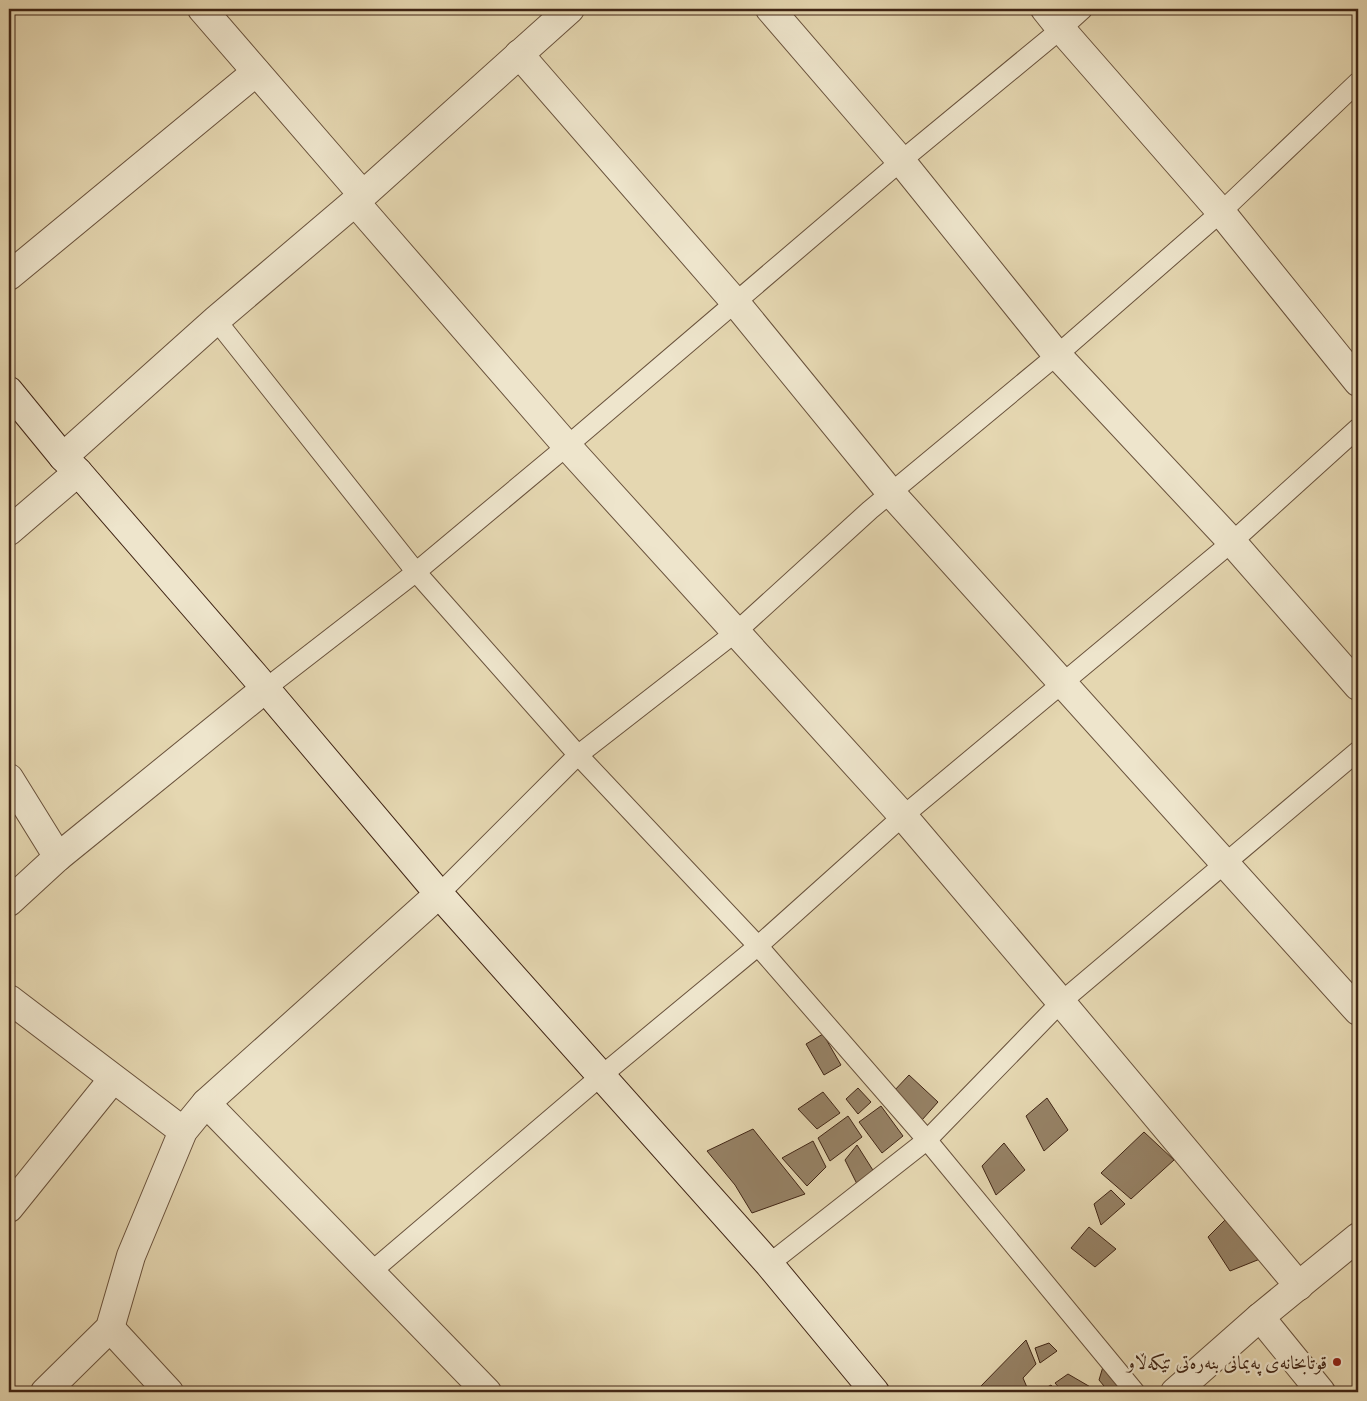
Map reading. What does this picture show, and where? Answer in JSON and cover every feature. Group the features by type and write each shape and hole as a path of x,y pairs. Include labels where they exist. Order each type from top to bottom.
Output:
{"street":[{"path":"202,9 567,446 903,816 1299,1286"},
{"path":"9,531 71,464 216,320 359,199 570,9"},
{"path":"770,9 901,161 1056,355 1232,542 1358,686"},
{"path":"1053,19 1221,212 1358,382"},
{"path":"519,54 735,302 891,493 1358,1011"},
{"path":"9,276 256,72"},
{"path":"9,391 439,894 769,1264 876,1392"},
{"path":"9,902 58,857 265,689"},
{"path":"9,778 58,857"},
{"path":"45,1392 110,1328 131,1256 183,1131 206,1103 439,894"},
{"path":"9,999 183,1131"},
{"path":"9,1208 113,1079"},
{"path":"206,1103 487,1392"},
{"path":"1174,1392 1260,1317 1358,1238"},
{"path":"1260,1317 1321,1392"},
{"path":"110,1328 169,1392"}],"lane":[{"path":"265,689 416,572 567,446 901,161 1053,19 1083,9"},
{"path":"439,894 578,755 736,632 870,510 1056,355 1221,212 1358,82"},
{"path":"216,320 416,572 578,755 758,946 927,1140 1135,1392"},
{"path":"371,1272 601,1076 758,946 903,816 1232,542 1358,428"},
{"path":"769,1264 927,1140 1061,1002 1358,751"}],"building":[{"path":"823,1034 841,1065 824,1075 806,1044"},
{"path":"909,1075 938,1102 922,1120 893,1092"},
{"path":"858,1088 871,1102 858,1114 846,1099"},
{"path":"823,1092 840,1113 817,1129 798,1109"},
{"path":"1047,1098 1068,1130 1044,1151 1026,1116"},
{"path":"881,1106 903,1136 882,1153 859,1122"},
{"path":"848,1116 862,1137 830,1161 818,1138"},
{"path":"753,1129 805,1194 752,1213 735,1185 707,1151"},
{"path":"1144,1132 1174,1160 1131,1199 1101,1173"},
{"path":"813,1141 826,1167 807,1186 782,1158"},
{"path":"1004,1143 1025,1170 996,1195 982,1166"},
{"path":"857,1145 876,1175 857,1184 845,1160"},
{"path":"1111,1190 1125,1204 1101,1225 1094,1204"},
{"path":"1230,1215 1265,1257 1230,1271 1208,1237"},
{"path":"1089,1227 1116,1249 1095,1267 1071,1248"},
{"path":"1026,1340 1036,1364 1023,1378 1029,1392 985,1392 980,1387"},
{"path":"1049,1343 1057,1351 1040,1363 1035,1348"},
{"path":"1105,1360 1123,1389 1117,1392 1109,1392 1099,1380"},
{"path":"1068,1374 1099,1392 1063,1392 1055,1383"},
{"path":"1051,1385 1057,1392 1040,1391"},
{"path":"973,1387 977,1392 955,1392"}],"place":[{"name":"قوتابخانەی پەیمانی بنەرەتی تێکەڵاو","path":"1337,1362"}]}
